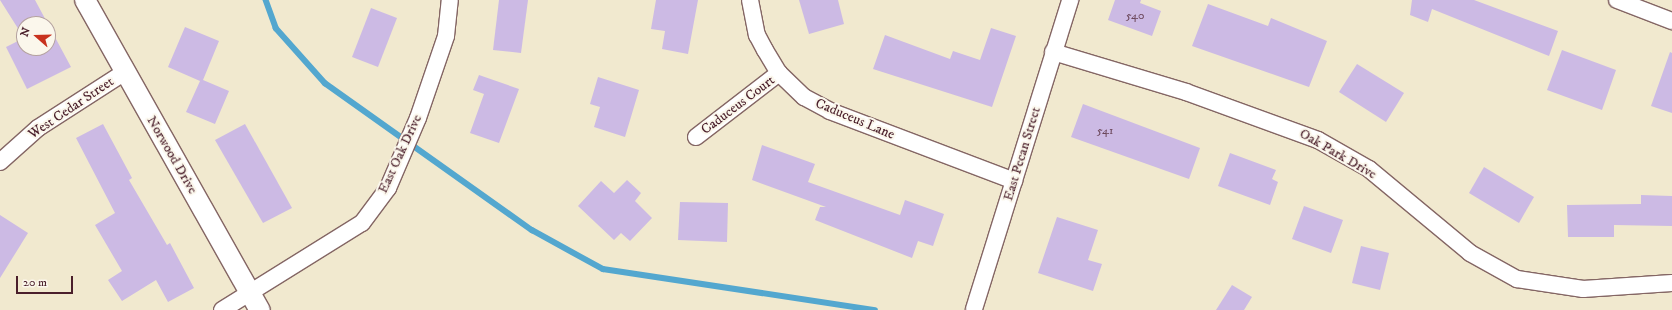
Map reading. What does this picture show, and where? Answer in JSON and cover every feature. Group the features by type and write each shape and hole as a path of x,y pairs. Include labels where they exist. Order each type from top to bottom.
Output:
{"street":[{"name":"Norwood Drive","path":"85,0 260,310"},
{"name":"East Oak Drive","path":"222,310 362,223 388,188 418,118 446,36 450,0"},
{"name":"Caduceus Lane","path":"750,0 757,35 779,73 804,96 830,111 1014,181"},
{"name":"East Pecan Street","path":"974,309 1070,0"},
{"path":"1617,0 1672,21"},
{"name":"Oak Park Drive","path":"1053,52 1193,94 1318,140 1369,169 1470,253 1517,279 1583,289 1672,283"},
{"name":"West Cedar Street","path":"0,162 38,128 125,72"},
{"name":"Caduceus Court","path":"696,137 779,73"}],"building":[{"path":"0,0 35,0 44,16 16,16 16,25"},
{"path":"499,0 528,0 521,53 493,50"},
{"path":"656,0 698,0 688,54 662,49 665,31 651,29"},
{"path":"799,0 838,0 844,24 809,34"},
{"path":"1115,0 1141,0 1140,3 1161,11 1152,36 1108,20"},
{"path":"1412,0 1474,0 1558,31 1549,56 1432,9 1428,22 1410,15"},
{"path":"1208,4 1268,26 1271,18 1327,41 1309,87 1192,46"},
{"path":"371,8 397,18 378,67 352,57"},
{"path":"185,27 219,41 203,80 229,91 215,124 186,112 200,81 168,67"},
{"path":"991,28 1016,36 992,107 873,69 885,35 950,59 953,51 980,60"},
{"path":"56,39 71,67 27,89 6,47 16,42 16,56 56,56"},
{"path":"1562,50 1616,70 1602,110 1547,90"},
{"path":"1670,52 1672,53 1672,113 1651,106"},
{"path":"1357,64 1404,93 1386,122 1339,92"},
{"path":"479,75 519,89 499,143 470,133 484,94 473,90"},
{"path":"598,77 639,90 625,137 594,127 600,107 590,104"},
{"path":"1083,104 1200,148 1189,179 1071,137"},
{"path":"103,124 132,178 129,180 167,245 170,243 194,288 168,302 156,280 122,301 108,280 122,271 95,225 115,213 76,138"},
{"path":"245,124 292,208 263,223 215,140"},
{"path":"762,145 815,164 808,182 900,215 905,200 944,214 933,246 918,241 912,258 815,220 820,207 826,207 752,180"},
{"path":"1230,153 1276,170 1272,179 1278,182 1270,205 1218,186"},
{"path":"1484,167 1534,197 1519,223 1469,193"},
{"path":"627,180 641,193 635,201 652,218 630,241 621,233 614,240 578,206 601,181 614,193"},
{"path":"1641,195 1672,196 1672,226 1614,225 1614,237 1568,237 1567,205 1641,204"},
{"path":"680,202 728,203 727,242 678,240"},
{"path":"1304,206 1343,220 1331,253 1292,239"},
{"path":"0,215 28,233 0,278"},
{"path":"1057,217 1098,230 1088,260 1102,264 1093,291 1038,273"},
{"path":"1361,246 1389,253 1380,290 1352,283"},
{"path":"1232,285 1252,297 1244,310 1216,310"}],"waterway":[{"path":"266,0 276,28 325,83 532,230 603,269 875,310"}]}
